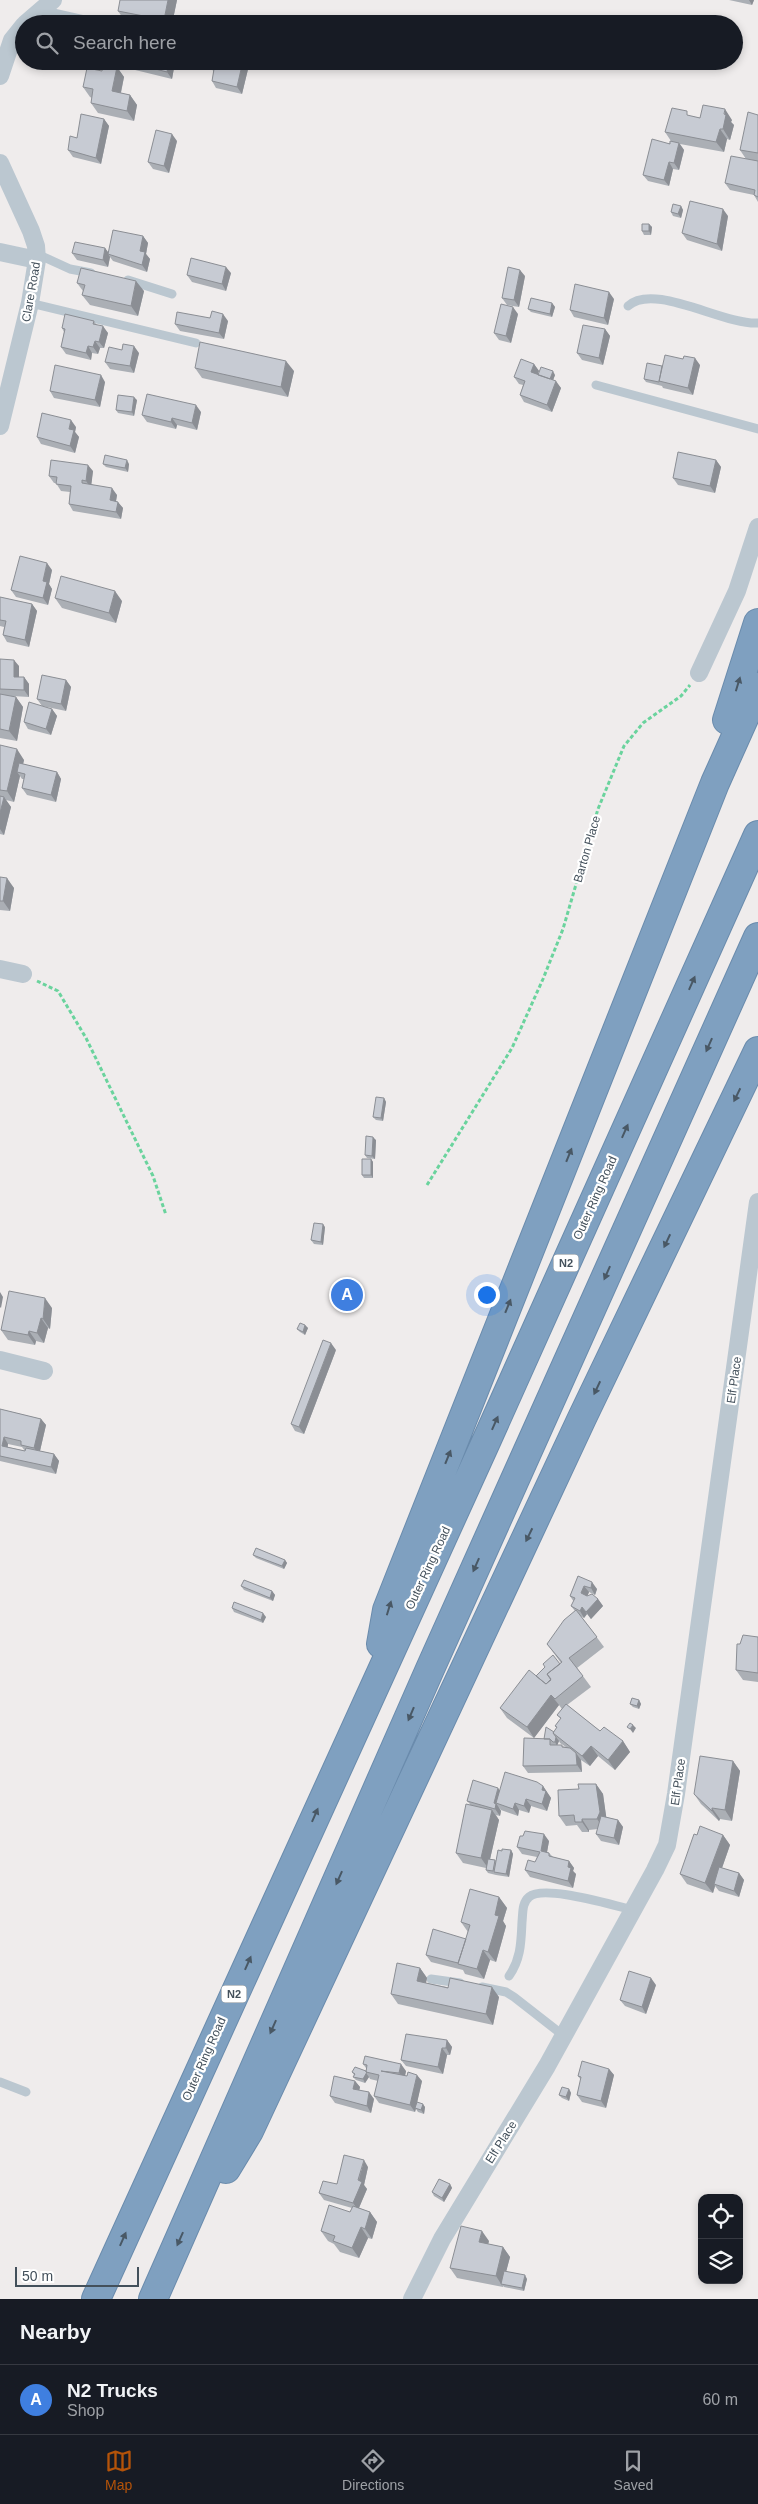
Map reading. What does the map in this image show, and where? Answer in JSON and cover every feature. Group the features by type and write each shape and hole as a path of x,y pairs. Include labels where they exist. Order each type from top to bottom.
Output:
{"highway":[{"path":"715,783 721,740 758,623"},
{"path":"371,1690 387,1610 715,783 758,688"},
{"name":"Outer Ring Road","path":"96,2299 371,1690 489,1435 758,835"},
{"path":"153,2299 438,1652 758,936"},
{"path":"196,2202 223,2173 249,2131 582,1418 758,1051"}],"street":[{"path":"34,15 46,5"},
{"path":"0,76 6,38"},
{"name":"Clare Road","path":"0,163 31,231 37,257 30,303 1,415"},
{"path":"0,252 37,257"},
{"path":"699,673 737,591 758,527"},
{"path":"0,969 23,974"},
{"name":"Elf Place","path":"412,2299 442,2240 564,2036 634,1910 666,1845 671,1826 758,1204"},
{"path":"0,1360 44,1371"}],"lane":[{"path":"46,5 75,15"},
{"path":"37,257 70,269 97,274"},
{"path":"115,277 172,294"},
{"path":"628,306 634,300 656,298 741,322 758,323"},
{"path":"30,303 196,343"},
{"path":"596,385 758,429"},
{"path":"509,1976 517,1966 520,1956 523,1905 529,1897 537,1892 570,1896 634,1910"},
{"path":"431,1979 506,1992 564,2036"},
{"path":"0,2082 26,2092"}],"path":[{"name":"Barton Place","path":"427,1185 512,1048 543,979 563,929 598,809 624,746 643,722 681,696 699,673"},
{"path":"23,974 58,991 86,1038 153,1176 166,1215"}],"building":[{"path":"120,0 168,0 165,15 138,15 118,11"},
{"path":"87,70 116,70 112,91 130,95 127,111 91,103 93,89 83,87"},
{"path":"214,70 241,70 237,87 212,81"},
{"path":"703,105 725,109 724,114 726,115 723,129 720,129 716,142 665,132 672,108 687,111 687,115 700,118"},
{"path":"748,112 758,115 758,153 740,150"},
{"path":"81,114 104,119 96,158 68,150 70,136 77,138"},
{"path":"156,130 172,134 164,166 148,162"},
{"path":"652,139 670,144 670,141 679,143 674,163 669,162 664,180 643,175"},
{"path":"731,156 758,161 758,197 754,195 755,190 725,183"},
{"path":"690,201 723,209 717,244 682,233"},
{"path":"673,204 681,206 678,214 671,212"},
{"path":"642,224 649,224 649,231 642,231"},
{"path":"113,230 143,236 140,251 145,252 142,265 108,254"},
{"path":"75,242 105,248 103,260 72,253"},
{"path":"191,258 226,267 222,284 187,275"},
{"path":"508,267 520,270 514,300 502,298"},
{"path":"81,268 136,281 131,306 82,295 85,285 77,283"},
{"path":"575,284 609,292 604,318 570,310"},
{"path":"531,298 552,303 550,314 528,309"},
{"path":"501,304 513,307 506,336 494,333"},
{"path":"212,311 223,314 219,333 175,324 177,312 210,318"},
{"path":"65,314 94,321 93,324 103,326 99,342 95,341 93,347 88,346 86,353 61,347 65,329 62,328"},
{"path":"583,325 605,329 599,358 577,353"},
{"path":"200,342 286,361 281,387 195,368"},
{"path":"123,344 134,346 130,366 105,362 109,347 122,350"},
{"path":"665,355 683,359 684,356 695,358 688,388 659,381"},
{"path":"521,359 534,364 531,372 556,381 547,405 520,395 525,381 514,377"},
{"path":"647,363 662,366 659,382 644,379"},
{"path":"55,365 101,375 95,400 50,391"},
{"path":"541,367 553,371 550,379 538,375"},
{"path":"147,394 196,405 192,423 172,418 171,422 142,415"},
{"path":"118,395 134,397 132,412 116,410"},
{"path":"42,413 71,420 69,429 74,430 70,446 37,437"},
{"path":"678,452 716,460 710,486 673,478"},
{"path":"105,455 127,460 125,468 103,464"},
{"path":"51,460 88,465 86,481 82,480 82,483 112,488 110,500 118,502 116,512 69,504 71,486 56,484 57,477 49,476"},
{"path":"20,556 47,563 43,581 47,582 43,598 11,590"},
{"path":"61,576 115,591 109,613 55,598"},
{"path":"0,597 32,604 25,640 3,635 6,621 0,620"},
{"path":"0,659 14,660 14,677 24,677 24,690 0,689"},
{"path":"42,675 66,680 61,704 37,699"},
{"path":"0,694 16,697 9,731 0,729"},
{"path":"29,702 52,709 46,729 24,722"},
{"path":"0,745 17,749 7,791 0,790"},
{"path":"19,763 57,772 51,795 22,788 25,774 17,772"},
{"path":"0,796 4,797 0,813"},
{"path":"0,877 7,878 3,901 0,901"},
{"path":"376,1097 384,1098 381,1118 373,1117"},
{"path":"366,1136 373,1137 372,1156 365,1155"},
{"path":"362,1159 371,1159 371,1175 362,1175"},
{"path":"314,1223 323,1224 321,1242 311,1240"},
{"path":"9,1291 45,1298 43,1319 41,1318 37,1333 29,1331 28,1335 1,1330"},
{"path":"300,1323 305,1325 303,1332 297,1329"},
{"path":"323,1340 331,1343 299,1427 291,1424"},
{"path":"0,1409 41,1419 34,1448 21,1445 21,1441 4,1437 2,1446 25,1451 26,1448 54,1454 51,1467 0,1456"},
{"path":"256,1548 285,1560 282,1566 253,1555"},
{"path":"578,1576 592,1582 591,1588 584,1586 581,1593 587,1596 592,1594 598,1599 586,1612 582,1607 580,1611 571,1606 575,1598 570,1596"},
{"path":"244,1580 272,1591 270,1598 241,1586"},
{"path":"234,1602 263,1613 261,1620 232,1608"},
{"path":"576,1610 597,1637 569,1658 583,1676 555,1699 551,1695 527,1727 500,1708 529,1670 546,1684 551,1679 547,1674 562,1662 547,1644 564,1620"},
{"path":"743,1635 758,1637 758,1673 736,1670 737,1644 740,1644"},
{"path":"553,1655 560,1664 547,1674 551,1680 546,1684 536,1676 545,1667 543,1664"},
{"path":"632,1698 639,1700 637,1706 630,1704"},
{"path":"566,1704 600,1731 604,1727 623,1741 608,1760 591,1746 582,1756 553,1733 557,1727 555,1726 561,1718 557,1715"},
{"path":"630,1723 633,1725 630,1729 627,1727"},
{"path":"546,1727 554,1732 555,1742 550,1739 544,1739"},
{"path":"524,1738 550,1739 550,1745 562,1745 562,1747 570,1748 576,1753 577,1765 523,1766"},
{"path":"700,1756 733,1761 725,1810 712,1808 712,1811 694,1794"},
{"path":"505,1772 537,1782 543,1786 542,1790 546,1791 542,1804 526,1799 524,1806 515,1803 513,1809 496,1803"},
{"path":"473,1780 498,1788 494,1803 496,1804 495,1809 467,1801"},
{"path":"578,1784 596,1784 600,1812 597,1819 582,1819 582,1822 575,1822 574,1815 559,1816 558,1790 579,1789"},
{"path":"466,1804 492,1810 481,1858 456,1853"},
{"path":"601,1816 618,1820 614,1838 596,1834"},
{"path":"700,1826 723,1835 705,1883 680,1874 694,1834 697,1835"},
{"path":"525,1831 544,1834 541,1851 549,1853 549,1856 569,1861 568,1867 571,1868 568,1881 525,1870 528,1860 535,1862 540,1852 517,1847 520,1836 523,1836"},
{"path":"502,1849 511,1850 506,1874 494,1872 498,1850 502,1851"},
{"path":"488,1859 495,1860 493,1871 486,1870"},
{"path":"719,1867 739,1873 734,1891 714,1884"},
{"path":"470,1889 499,1897 495,1915 499,1916 488,1952 483,1950 477,1969 458,1964 470,1925 461,1922"},
{"path":"433,1929 466,1939 458,1963 426,1955"},
{"path":"397,1963 420,1968 417,1981 448,1988 450,1978 492,1987 486,2014 391,1994"},
{"path":"629,1971 651,1978 642,2007 620,2000"},
{"path":"406,2034 447,2040 446,2048 442,2048 438,2067 401,2060"},
{"path":"365,2056 401,2064 399,2073 381,2071 407,2076 408,2072 417,2075 410,2105 374,2096 379,2075 366,2072 367,2065 363,2064"},
{"path":"582,2061 609,2069 601,2101 577,2095 581,2077 578,2076"},
{"path":"355,2067 367,2072 363,2079 353,2077 355,2074 352,2072"},
{"path":"334,2076 355,2081 353,2089 369,2092 367,2106 330,2096"},
{"path":"562,2087 569,2089 566,2097 559,2095"},
{"path":"417,2102 423,2104 421,2110 415,2108"},
{"path":"344,2155 364,2160 358,2180 362,2182 353,2203 319,2193 323,2181 337,2184"},
{"path":"439,2179 450,2184 442,2198 432,2192"},
{"path":"329,2205 350,2212 353,2206 370,2212 365,2229 361,2227 352,2248 333,2241 335,2236 321,2231"},
{"path":"461,2226 482,2231 479,2242 503,2247 496,2276 450,2268"},
{"path":"504,2271 525,2275 522,2288 501,2284"}],"place":[{"name":"N2 Trucks","path":"347,1295"}]}
